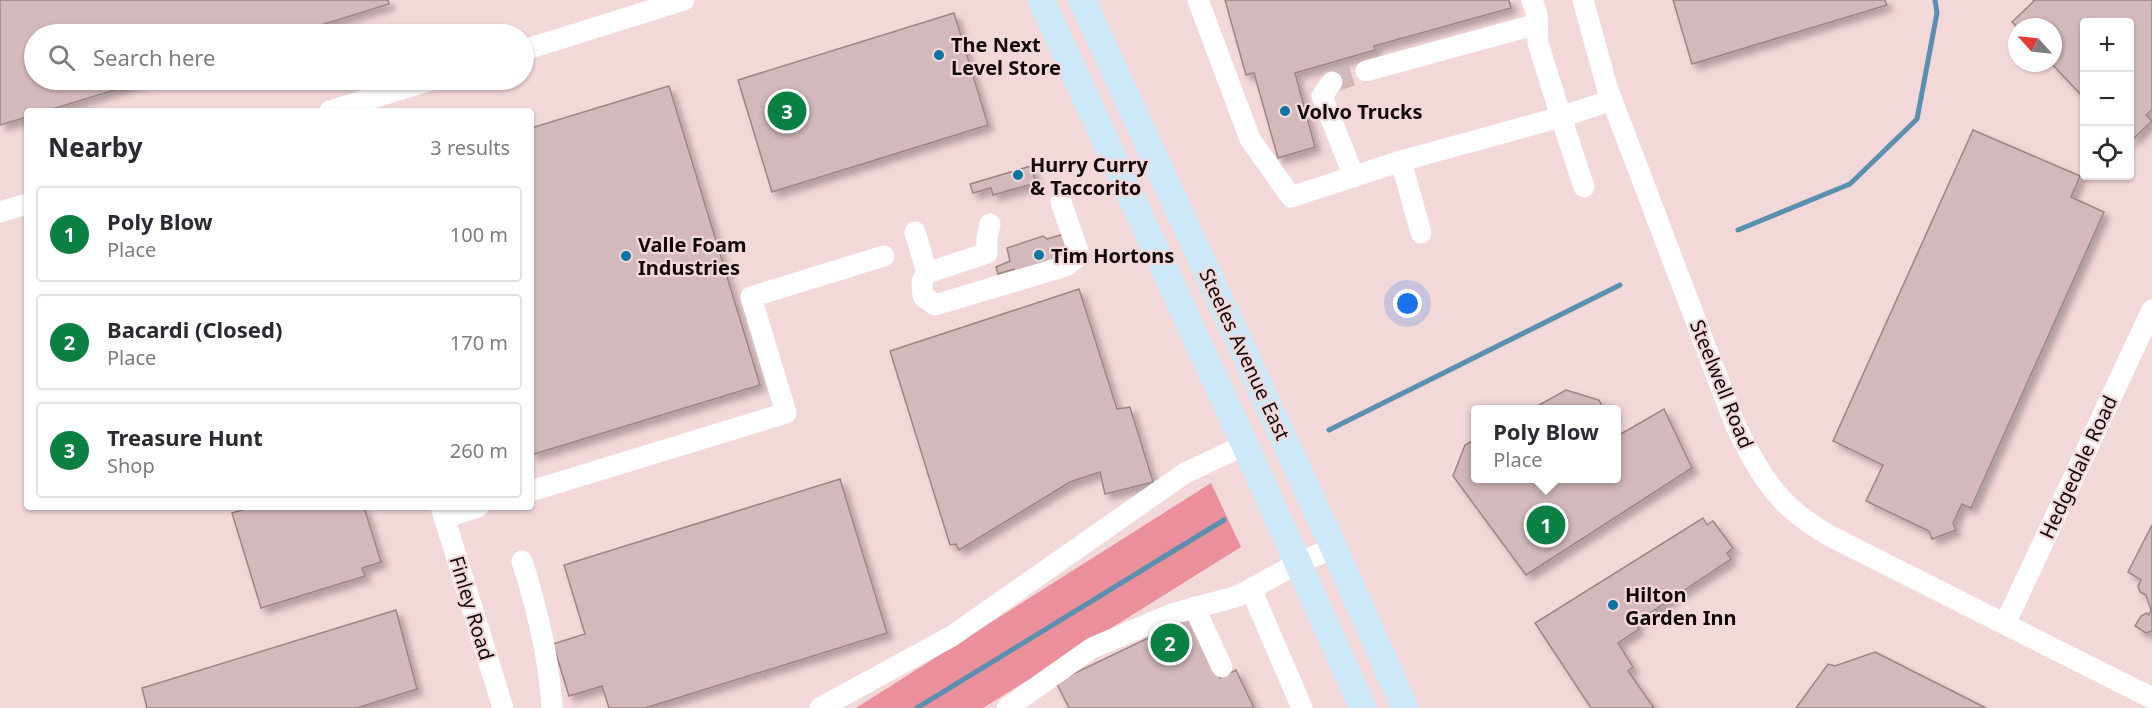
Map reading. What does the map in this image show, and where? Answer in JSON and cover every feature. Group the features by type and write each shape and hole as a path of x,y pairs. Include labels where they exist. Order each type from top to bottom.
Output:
{"main road":[{"name":"Steeles Avenue East","path":"1041,0 1363,708"},
{"name":"Steeles Avenue East","path":"1082,0 1334,548 1405,708"}],"street":[{"path":"534,47 684,0"},
{"path":"1198,0 1250,139 1291,197 1401,161 1561,117 1612,100"},
{"path":"1532,0 1538,43 1584,188"},
{"name":"Steelwell Road","path":"1583,0 1612,100 1735,424 1751,458 1768,482 1799,516 1828,535 2152,698"},
{"path":"1366,71 1537,24"},
{"path":"1332,82 1322,96 1354,177"},
{"path":"350,108 384,103 411,90"},
{"path":"1401,161 1421,233"},
{"path":"990,224 987,253 927,273 922,281 924,296 935,305 1066,266 1075,259 1078,251 1061,202"},
{"path":"0,212 24,205"},
{"path":"915,232 927,273"},
{"path":"534,490 786,413 751,297 884,256"},
{"name":"Hedgedale Road","path":"2005,624 2152,310"},
{"path":"820,708 952,636 1185,473 1245,445"},
{"name":"Finley Road","path":"442,512 503,708"},
{"path":"1007,708 1092,648 1172,614 1238,596 1298,563 1334,548"},
{"path":"522,561 537,610 551,687 551,708"},
{"path":"1251,589 1302,708"},
{"path":"1194,607 1222,667"}],"shaded area":[{"path":"1211,483 1241,547 983,708 856,708"}],"building":[{"path":"0,0 388,0 389,4 324,24 24,24 24,90 114,90 56,108 24,108 24,118 0,125"},
{"name":"Volvo Trucks","path":"1225,0 1509,0 1511,8 1374,46 1375,50 1295,73 1315,147 1278,158 1254,73 1246,75"},
{"path":"1673,0 1885,0 1887,5 1692,64"},
{"path":"2152,0 2152,110 2146,115 2152,121 2134,138 2134,18 2080,18 2080,94 2059,72 2062,72 2062,18 2016,18 2034,1"},
{"path":"954,13 988,125 772,192 738,80"},
{"name":"Valle Foam Industries","path":"669,86 760,385 534,454 534,127"},
{"path":"1973,130 2080,176 2071,197 2104,212 1971,508 1962,504 1953,523 1956,530 1932,539 1929,531 1866,501 1883,465 1833,441"},
{"name":"Hurry Curry & Taccorito","path":"1031,166 1036,183 993,195 991,188 973,193 970,184"},
{"name":"Tim Hortons","path":"1064,234 1073,250 1066,260 1016,275 1014,269 998,274 996,267 1010,261 1007,248 1043,236 1047,239"},
{"path":"1079,289 1117,409 1130,407 1153,482 1105,494 1100,472 1070,482 959,550 956,544 950,545 890,351"},
{"path":"1566,390 1599,400 1602,405 1539,405"},
{"path":"1664,409 1692,468 1526,575 1453,476 1465,445 1471,442 1471,483 1621,483 1621,434"},
{"path":"840,479 887,633 645,708 609,708 602,686 569,696 553,644 585,634 564,565"},
{"path":"242,510 365,510 381,562 362,568 365,576 261,608 232,513"},
{"name":"Hilton Garden Inn","path":"1703,518 1707,525 1713,521 1733,548 1727,553 1731,559 1635,623 1639,629 1618,643 1633,667 1628,671 1654,708 1591,708 1535,623"},
{"path":"2152,525 2152,631 2146,633 2135,626 2141,616 2147,613 2149,615 2151,610 2146,595 2140,592 2138,586 2141,580 2128,572"},
{"path":"396,610 417,689 357,708 147,708 142,688"},
{"path":"1192,617 1220,678 1236,670 1254,708 1069,708 1056,682"},
{"path":"1875,652 1986,708 1796,708 1828,664 1835,666"}],"waterway":[{"path":"1738,230 1850,184 1917,119 1937,13 1935,0"},
{"path":"1329,430 1620,285"},
{"path":"917,708 1224,520"}],"tunnel":[{"path":"1332,82 1366,71"}],"place":[{"name":"The Next Level Store","path":"939,55"},
{"name":"Treasure Hunt","path":"787,111"},
{"name":"Volvo Trucks","path":"1285,111"},
{"name":"Hurry Curry & Taccorito","path":"1018,175"},
{"name":"Tim Hortons","path":"1039,255"},
{"name":"Valle Foam Industries","path":"626,256"},
{"name":"Poly Blow","path":"1546,525"},
{"name":"Hilton Garden Inn","path":"1613,605"},
{"name":"Bacardi (Closed)","path":"1170,643"}]}
